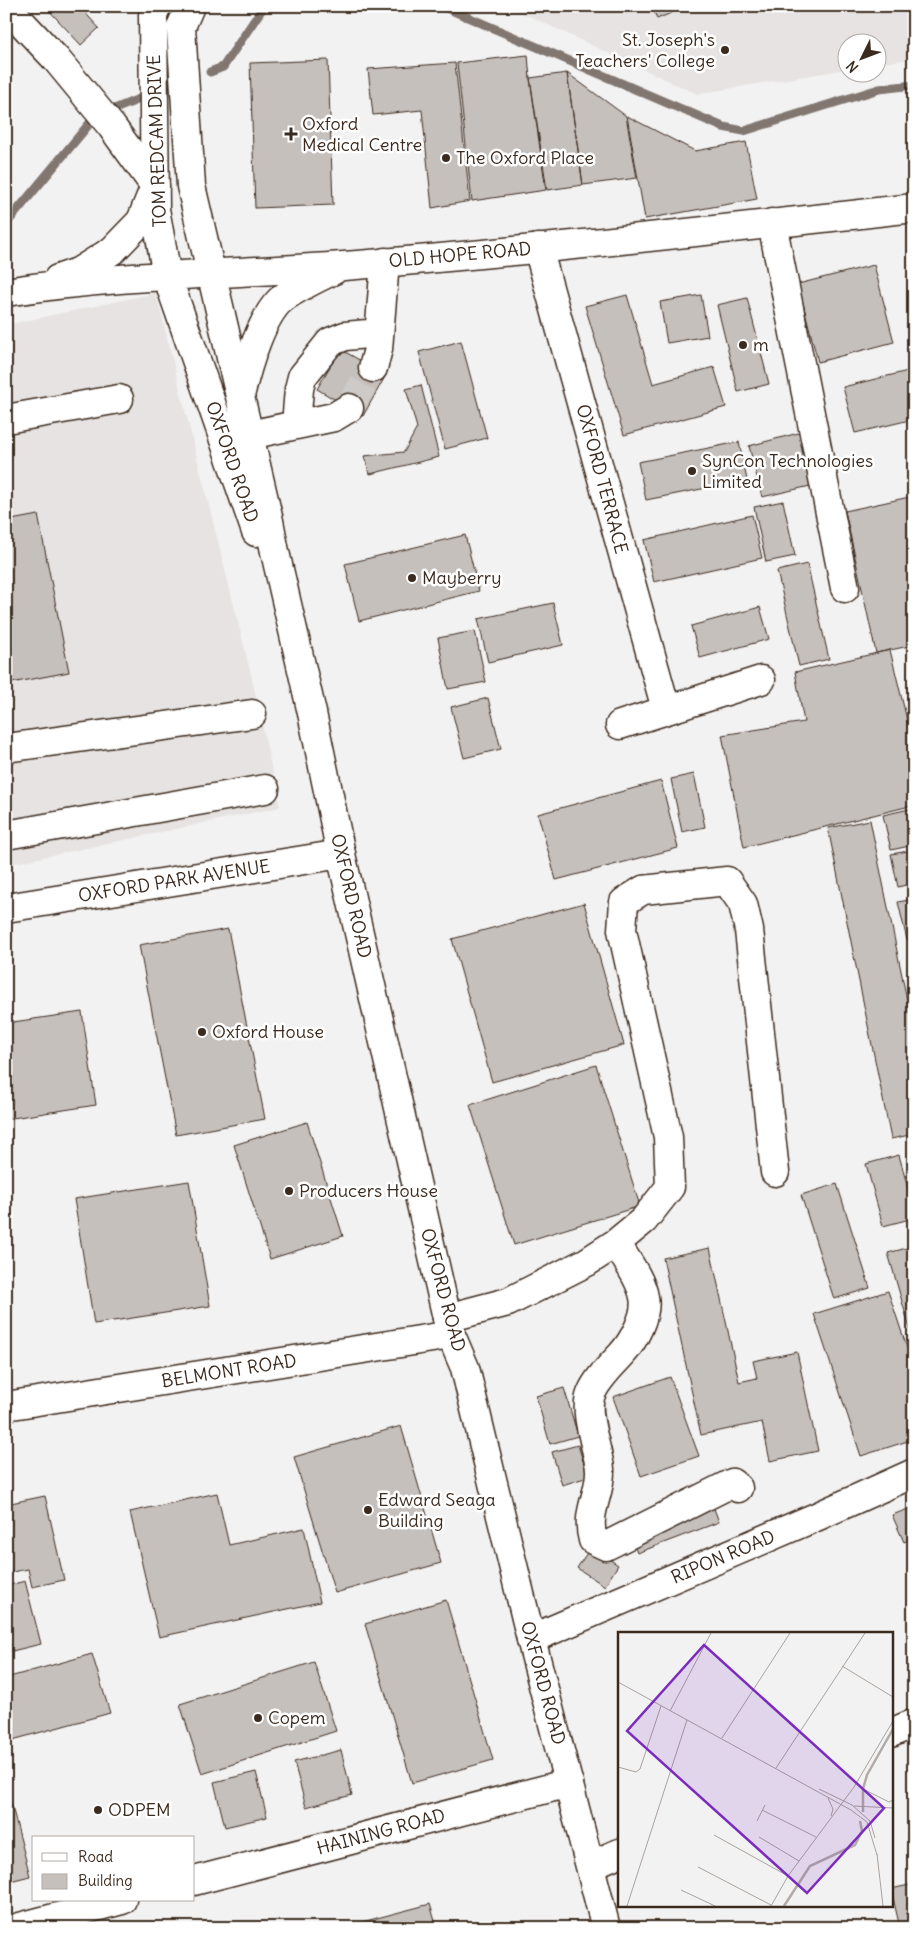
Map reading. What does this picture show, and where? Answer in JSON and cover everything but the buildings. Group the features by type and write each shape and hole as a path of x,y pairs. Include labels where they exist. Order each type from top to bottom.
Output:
{"main road":[{"path":"6,6 56,60 112,127 154,186 141,221 113,250 78,272 38,287"},
{"name":"TOM REDCAM DRIVE","path":"157,6 153,14 154,186 155,209 167,276"},
{"name":"TOM REDCAM DRIVE","path":"190,6 181,27 191,186 211,274"},
{"name":"OLD HOPE ROAD","path":"6,292 38,287 167,276 344,266 538,248 914,208"},
{"path":"772,224 845,588"},
{"name":"OXFORD TERRACE","path":"538,248 666,709"},
{"path":"373,368 378,349 385,262"},
{"path":"240,396 249,359 266,320 282,299 344,266"},
{"name":"OXFORD ROAD","path":"211,274 312,713 449,1327 465,1368 531,1639 606,1928"},
{"name":"OXFORD ROAD","path":"167,276 297,649"},
{"path":"296,426 299,389 302,377 330,342 345,336 379,333"},
{"path":"6,419 120,399"},
{"path":"249,435 334,417 349,408"},
{"path":"620,726 666,709 761,680"},
{"path":"6,748 252,714"},
{"path":"6,835 265,788"},
{"name":"OXFORD PARK AVENUE","path":"6,908 342,854"},
{"name":"BELMONT ROAD","path":"6,1406 449,1327 508,1302 587,1262 616,1243 644,1220 670,1187 668,1137 622,930 624,902 643,890 726,881 743,904 749,930 775,1172"},
{"path":"616,1243 635,1273 645,1297 642,1323 624,1351 598,1381 590,1396 589,1409 600,1477 589,1519 593,1540 606,1546 724,1486 732,1483 738,1488"},
{"name":"RIPON ROAD","path":"531,1639 914,1473"},
{"path":"892,1733 914,1723"},
{"name":"HAINING ROAD","path":"195,1881 569,1783"},
{"path":"591,1865 618,1853"},
{"path":"16,1928 114,1902"}],"shaded area":[{"name":"St. Joseph's Teachers' College","path":"507,6 914,6 914,58 888,62 888,32 838,32 838,70 697,94"},
{"path":"156,293 251,674 280,807 6,865 6,325"}],"waterway":[{"path":"210,72 223,67 262,9 267,6"},
{"path":"442,6 723,127 744,131 879,89 914,85"},
{"path":"6,224 95,117 149,95"}],"tunnel":[{"path":"349,408 373,368"}],"place":[{"name":"St. Joseph's Teachers' College","path":"725,50"},
{"name":"Oxford Medical Centre","path":"291,134"},
{"name":"The Oxford Place","path":"446,158"},
{"name":"m","path":"743,345"},
{"name":"SynCon Technologies Limited","path":"692,471"},
{"name":"Mayberry","path":"412,578"},
{"name":"Oxford House","path":"202,1032"},
{"name":"Producers House","path":"289,1191"},
{"name":"Edward Seaga Building","path":"368,1510"},
{"name":"Copem","path":"258,1718"},
{"name":"ODPEM","path":"98,1810"}]}
